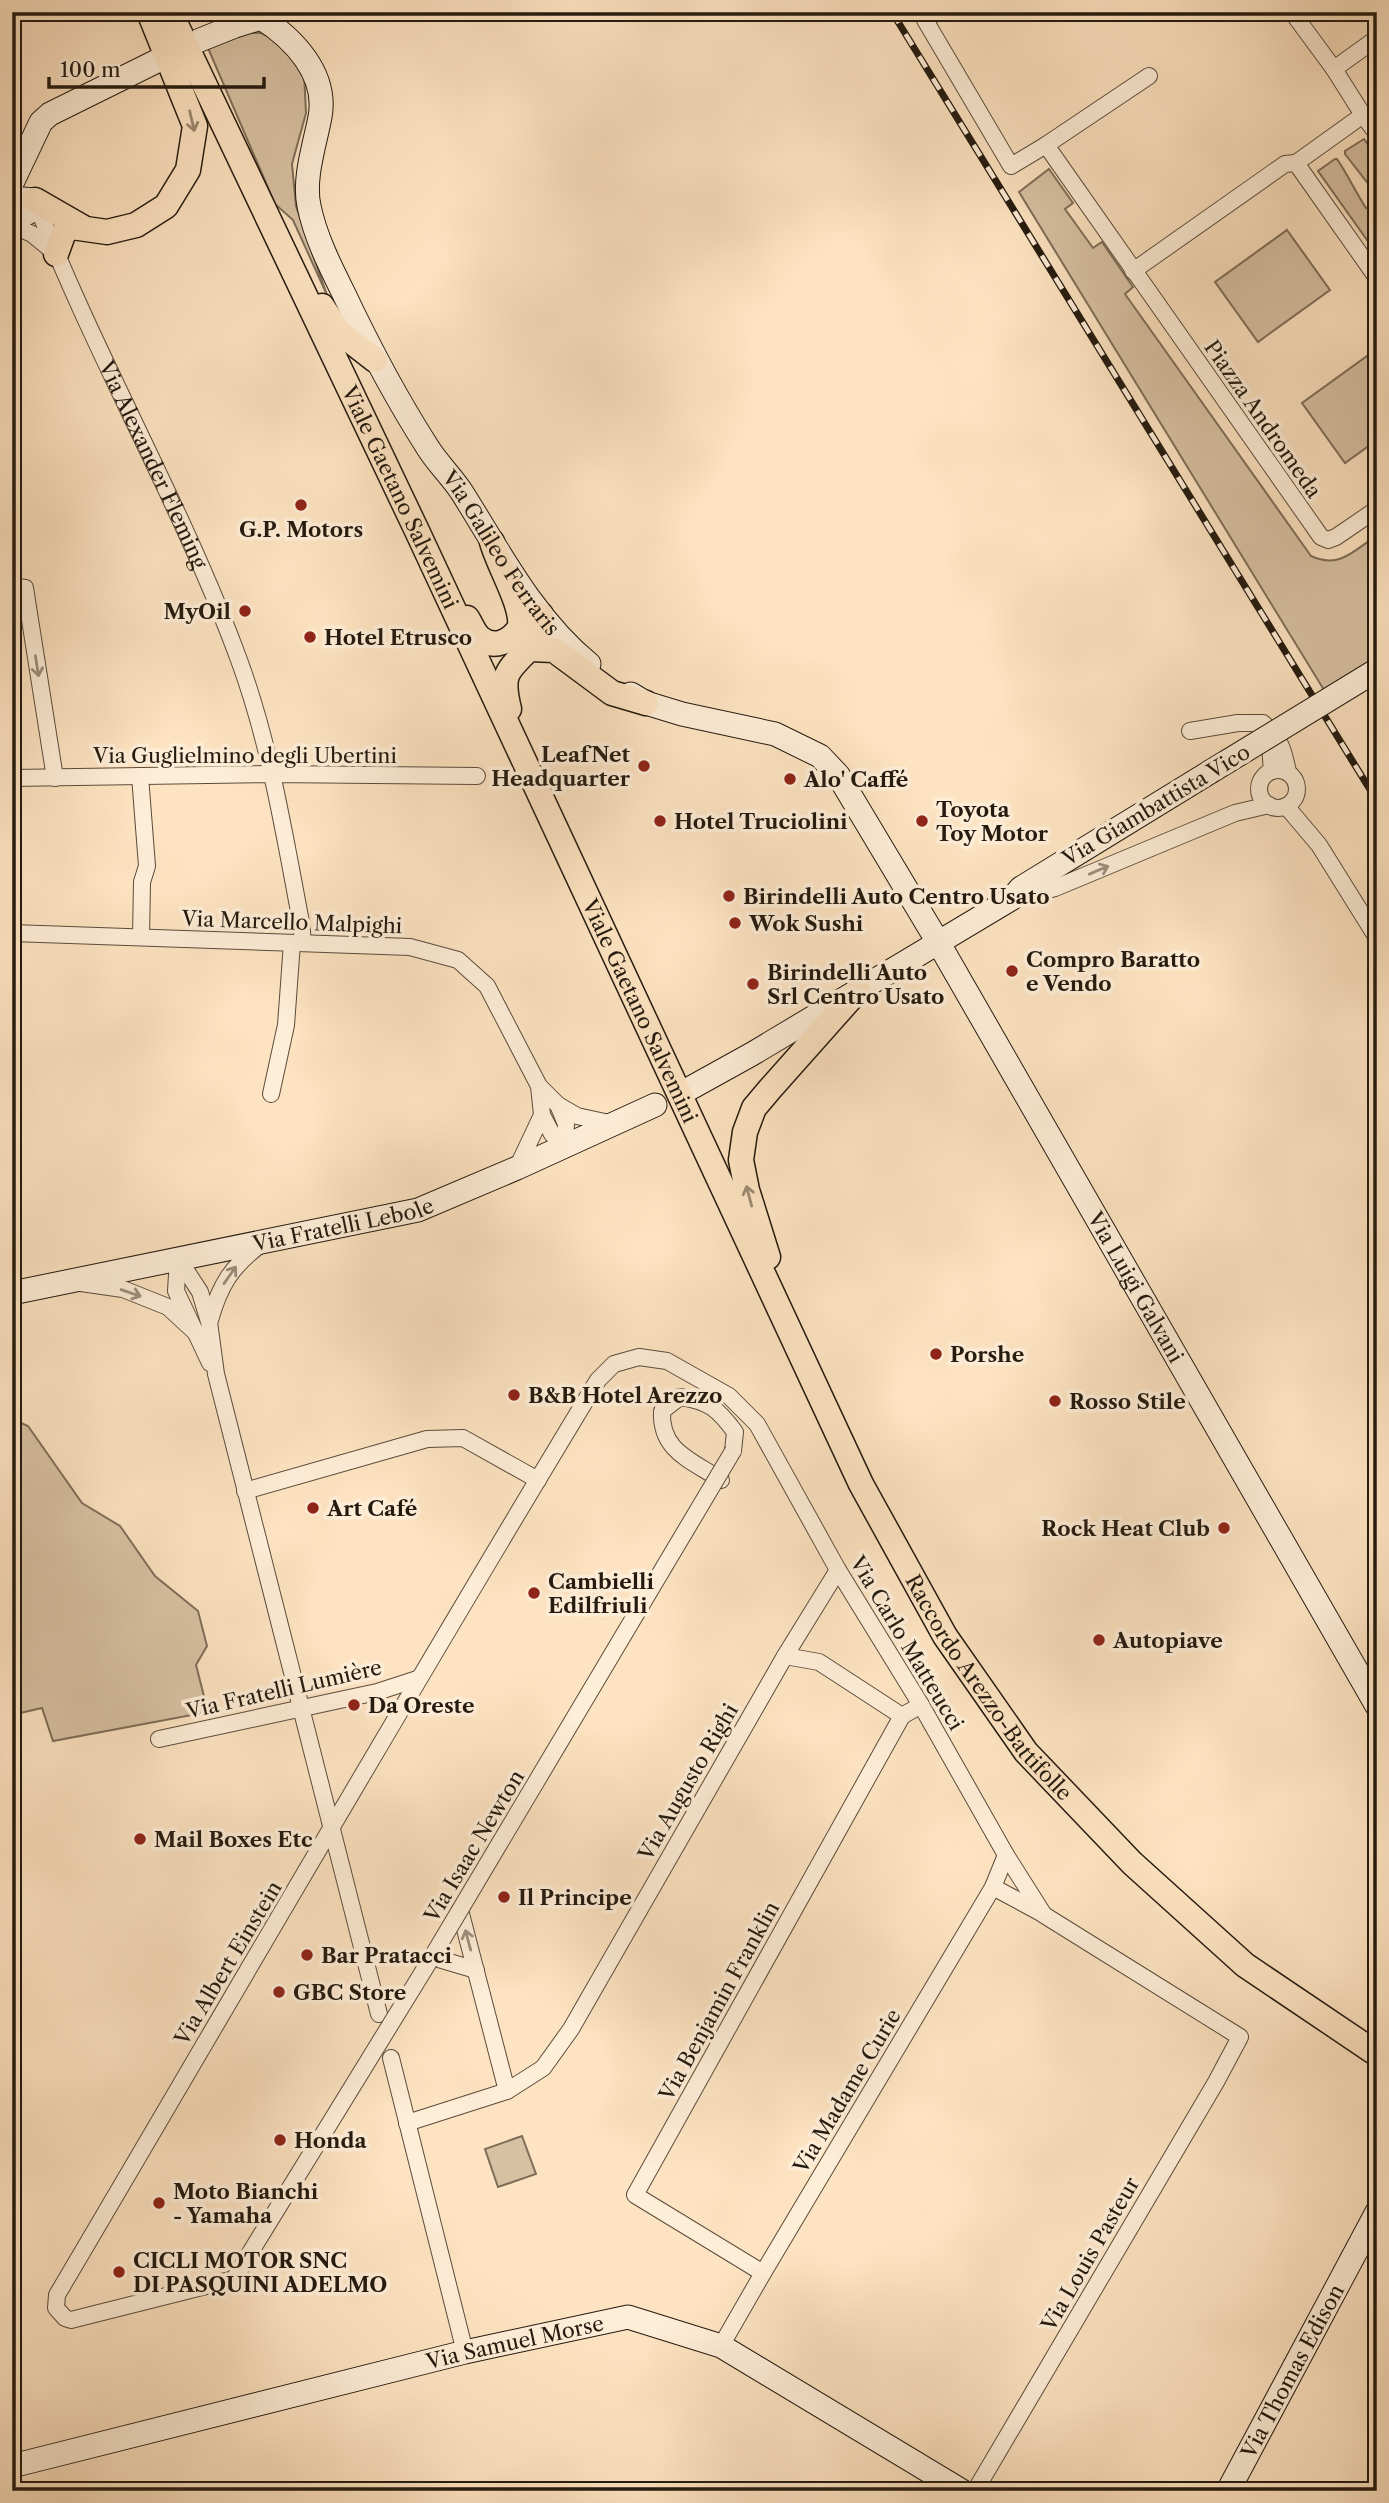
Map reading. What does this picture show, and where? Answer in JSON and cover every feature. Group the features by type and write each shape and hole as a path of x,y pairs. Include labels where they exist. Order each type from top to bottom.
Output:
{"main road":[{"path":"56,254 64,232 72,227 107,232 136,225 166,206 188,170 195,126 149,12"},
{"name":"Viale Gaetano Salvemini","path":"168,12 196,49 266,216 418,533 734,1214"},
{"path":"24,201 82,227"},
{"path":"266,216 297,255 325,312 339,332 375,360"},
{"path":"418,533 447,578 475,632 480,639 493,644 506,641 517,633 521,619 492,542"},
{"path":"517,748 504,690 504,678 509,668 529,649 536,637 541,615"},
{"path":"529,649 554,650 611,693 646,703"},
{"path":"789,1331 747,1190 741,1160 745,1132 754,1108 769,1089 858,990"},
{"name":"Raccordo Arezzo-Battifolle","path":"734,1214 861,1484 939,1625 1026,1752 1132,1863 1245,1965 1377,2054"}],"street":[{"path":"937,12 925,20 1012,166 1149,76"},
{"path":"1292,12 1377,134"},
{"path":"196,49 260,15"},
{"name":"Via Galileo Ferraris","path":"260,15 281,30 299,48 318,85 321,113 310,161 308,204 326,256 375,360 429,450 461,491 541,615 571,649 601,674 646,703 721,724 775,734 820,756 838,775 938,943"},
{"path":"1334,69 1377,38"},
{"path":"12,183 41,122 50,114 157,61"},
{"path":"1133,271 1285,164 1296,163 1363,115"},
{"name":"Via Alexander Fleming","path":"29,145 31,176 24,201 56,254 207,583 239,659 265,740 301,922 286,1025 271,1094"},
{"name":"Piazza Andromeda","path":"1046,145 1321,537 1328,540 1336,537 1377,509"},
{"path":"1296,163 1377,278"},
{"path":"24,201 31,211 12,223 32,234 56,254"},
{"path":"12,586 25,587 55,778"},
{"name":"Via Giambattista Vico","path":"938,943 1011,899 1021,888 1377,670"},
{"path":"1190,731 1238,723 1262,723 1277,737 1283,748 1280,771"},
{"path":"1297,793 1291,803 1274,807 1260,795 1259,788 1264,776 1280,771 1296,781 1297,793 1319,845"},
{"name":"Via Guglielmino degli Ubertini","path":"12,778 272,774 477,776"},
{"path":"140,776 147,866 142,882 141,937"},
{"path":"1011,899 1055,888 1235,813 1269,805"},
{"path":"1286,806 1319,845 1377,938"},
{"name":"Via Marcello Malpighi","path":"12,933 410,947 458,960 487,986 539,1086"},
{"path":"687,1090 938,943"},
{"name":"Via Luigi Galvani","path":"938,943 1377,1706"},
{"path":"539,1086 558,1105 577,1116 614,1124"},
{"path":"539,1086 542,1115 552,1134 565,1146"},
{"path":"558,1105 566,1124 565,1146"},
{"name":"Via Fratelli Lebole","path":"12,1293 418,1210 655,1105"},
{"path":"516,1168 542,1115"},
{"path":"209,1322 217,1293 241,1260 268,1240"},
{"path":"178,1258 201,1292 209,1322 216,1374 379,2014"},
{"path":"178,1258 176,1291 216,1374"},
{"path":"65,1281 124,1289 168,1307 194,1331"},
{"name":"Via Albert Einstein","path":"83,2319 65,2318 56,2308 57,2295 331,1831 417,1679 598,1380 614,1364 639,1357 667,1361 729,1396"},
{"name":"Via Carlo Matteucci","path":"729,1396 757,1424 838,1570 921,1705 1006,1856 1044,1915"},
{"name":"Via Isaac Newton","path":"83,2319 234,2279 432,1957 460,1910 733,1451 735,1432 719,1410 698,1399 680,1397 662,1410 661,1426 670,1446 705,1469 721,1480"},
{"path":"245,1491 427,1439 451,1438 463,1438 538,1480"},
{"name":"Via Augusto Righi","path":"407,2123 507,2091 543,2067 570,2029 785,1656 838,1570"},
{"path":"785,1656 820,1662 902,1716 921,1705"},
{"name":"Via Fratelli Lumière","path":"159,1739 377,1692 417,1679"},
{"name":"Via Benjamin Franklin","path":"763,2273 635,2196 902,1716"},
{"name":"Via Madame Curie","path":"722,2346 993,1887 1006,1856"},
{"name":"Via Carlo Matteucci","path":"993,1887 1044,1915 1240,2037"},
{"path":"460,1910 507,2091"},
{"path":"432,1957 476,1970"},
{"name":"Via Louis Pasteur","path":"975,2491 1240,2037"},
{"path":"391,2058 465,2352"},
{"name":"Via Thomas Edison","path":"1227,2491 1377,2212"},
{"name":"Via Samuel Morse","path":"23,2464 465,2352 628,2317 722,2346 962,2491"},
{"path":"12,2454 23,2464 12,2484"}],"shaded area":[{"path":"247,33 261,33 284,44 304,73 306,113 292,164 296,206 327,295 293,220 275,204 208,48"},
{"path":"1364,139 1377,158 1377,195 1345,154 1345,151"},
{"path":"1335,159 1366,208 1377,201 1377,254 1318,171"},
{"path":"1049,169 1073,203 1065,209 1093,248 1102,242 1133,287 1125,294 1311,556 1338,559 1377,535 1377,658 1324,690 1019,192"},
{"path":"1287,230 1330,290 1258,342 1215,282"},
{"path":"1374,351 1377,355 1377,440 1345,463 1302,403"},
{"path":"12,1419 28,1426 82,1503 120,1526 155,1576 198,1611 207,1646 196,1665 208,1712 53,1741 42,1708 16,1714 12,1712"},
{"path":"522,2136 536,2174 498,2187 485,2149"}],"railway":[{"path":"892,12 1377,801"}],"place":[{"name":"G.P. Motors","path":"301,505"},
{"name":"MyOil","path":"245,611"},
{"name":"Hotel Etrusco","path":"310,637"},
{"name":"LeafNet Headquarter","path":"644,766"},
{"name":"Alo' Caffé","path":"790,779"},
{"name":"Hotel Truciolini","path":"660,821"},
{"name":"Toyota Toy Motor","path":"922,821"},
{"name":"Birindelli Auto Centro Usato","path":"729,896"},
{"name":"Wok Sushi","path":"735,923"},
{"name":"Compro Baratto e Vendo","path":"1012,971"},
{"name":"Birindelli Auto Srl Centro Usato","path":"753,984"},
{"name":"Porshe","path":"936,1354"},
{"name":"B&B Hotel Arezzo","path":"514,1395"},
{"name":"Rosso Stile","path":"1055,1401"},
{"name":"Art Café","path":"313,1508"},
{"name":"Rock Heat Club","path":"1224,1528"},
{"name":"Cambielli Edilfriuli","path":"534,1593"},
{"name":"Autopiave","path":"1099,1640"},
{"name":"Da Oreste","path":"354,1705"},
{"name":"Mail Boxes Etc","path":"140,1839"},
{"name":"Il Principe","path":"504,1897"},
{"name":"Bar Pratacci","path":"307,1955"},
{"name":"GBC Store","path":"279,1992"},
{"name":"Honda","path":"280,2140"},
{"name":"Moto Bianchi - Yamaha","path":"159,2203"},
{"name":"CICLI MOTOR SNC DI PASQUINI ADELMO","path":"119,2272"}]}
